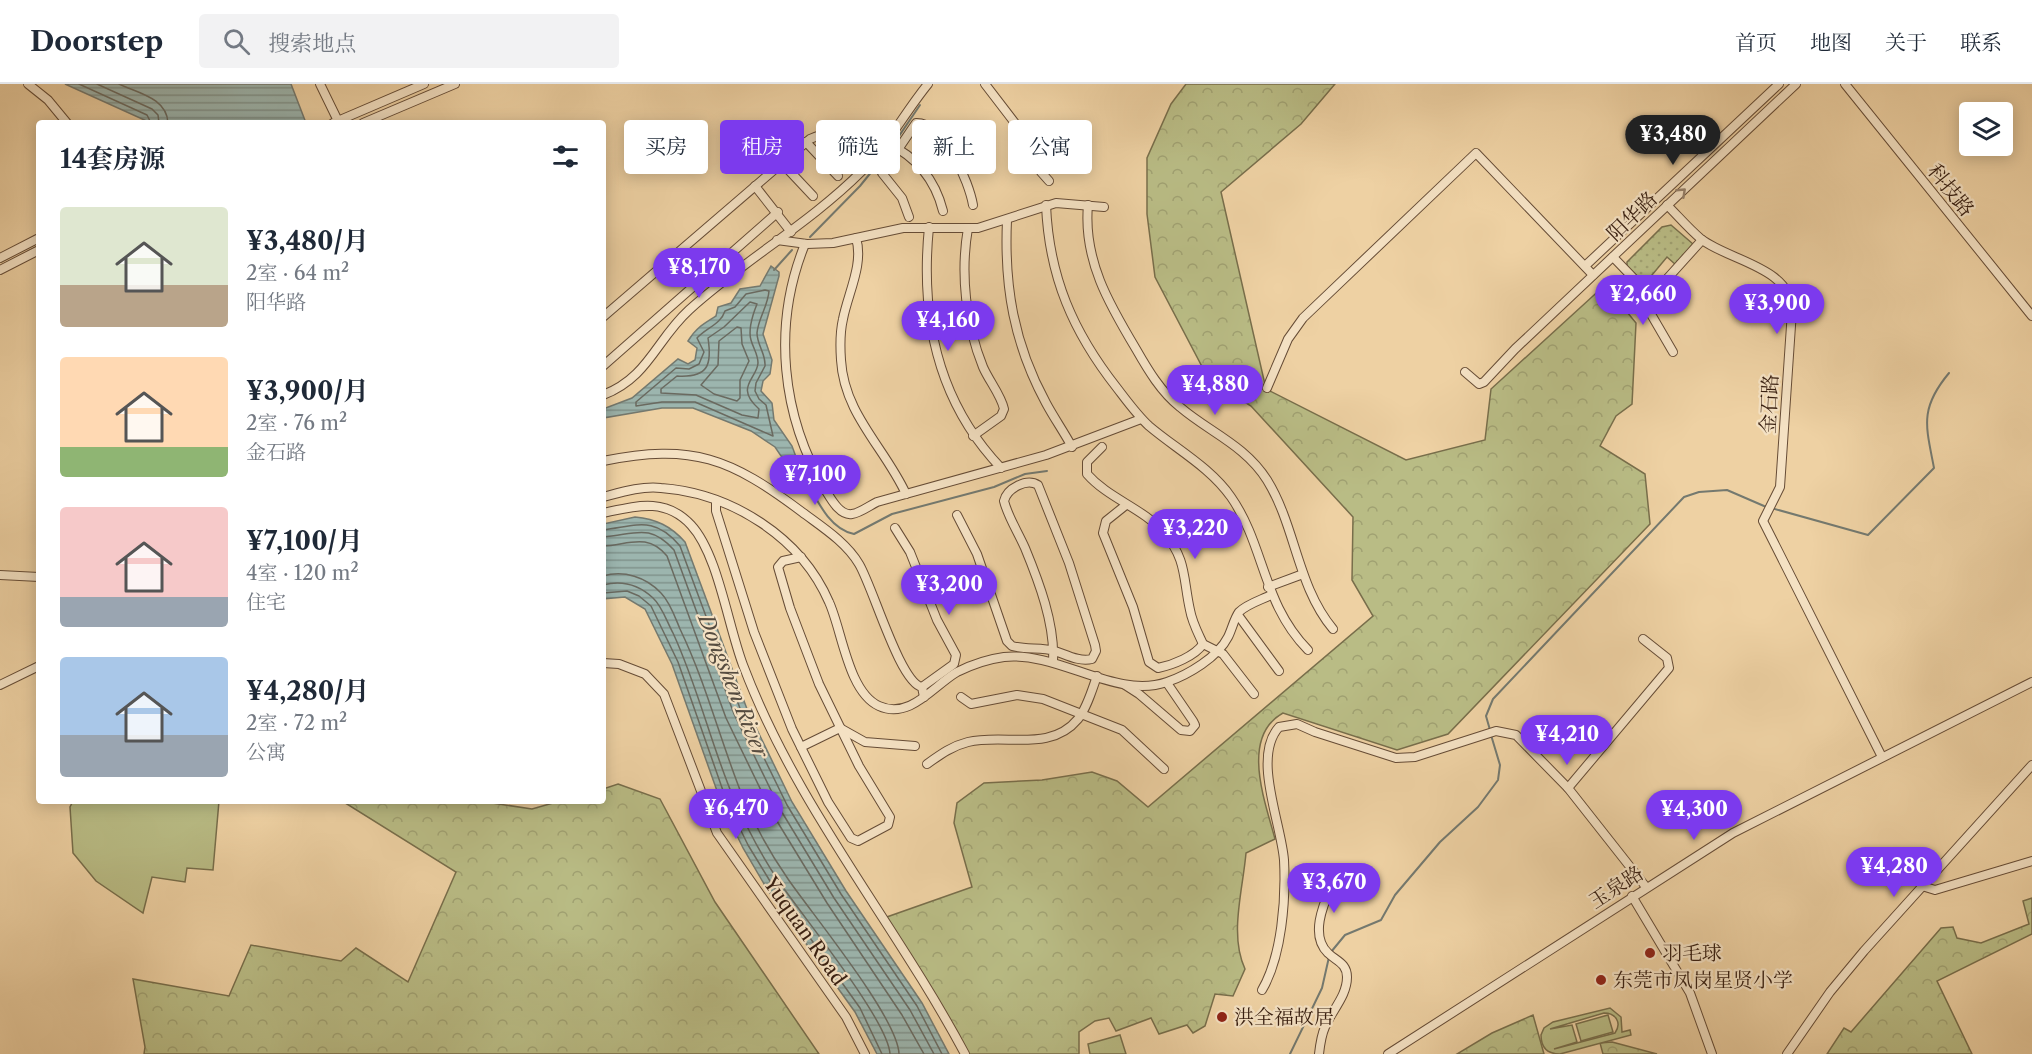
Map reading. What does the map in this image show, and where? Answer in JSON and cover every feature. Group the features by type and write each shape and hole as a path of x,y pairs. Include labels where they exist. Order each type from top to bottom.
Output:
{"street":[{"path":"28,84 48,100 65,120"},
{"path":"320,84 336,120"},
{"path":"344,120 424,84"},
{"path":"370,120 455,84"},
{"path":"900,124 928,84"},
{"path":"985,84 1018,127 1041,172 1049,181"},
{"name":"阳华路","path":"1585,266 1779,84"},
{"name":"阳华路","path":"1465,372 1474,382 1479,384 1484,382 1515,349 1796,84"},
{"name":"科技路","path":"1845,84 2032,316"},
{"path":"900,145 912,126 916,123 925,124 958,161 966,178 973,205"},
{"path":"816,138 806,142 838,176"},
{"path":"900,150 927,174 943,211"},
{"path":"1267,388 1288,339 1303,318 1476,153 1593,275"},
{"path":"606,314 769,174"},
{"path":"792,174 813,196"},
{"path":"606,394 624,386 637,375 683,316 736,268 791,232 858,174"},
{"path":"883,174 902,198 909,217"},
{"path":"755,186 778,212 791,232"},
{"path":"777,240 805,244 833,243 893,229 968,228 991,225 1046,205 1067,203 1104,207"},
{"path":"1046,205 1054,264 1068,313 1102,368 1142,418 1214,476 1232,497 1246,524 1270,591 1289,628 1308,650"},
{"path":"1088,205 1087,228 1090,254 1113,310 1143,361 1173,402 1237,447 1258,467 1280,505 1315,606 1333,629"},
{"name":"金石路","path":"1667,205 1702,240 1775,278 1789,293 1792,302 1780,487 1763,521 1882,757"},
{"path":"606,363 778,212"},
{"path":"1007,220 1007,285 1017,338 1042,396 1072,447"},
{"path":"929,227 926,281 933,345 946,387 973,436 1001,468"},
{"path":"968,228 964,264 970,320 979,358 1004,410 1001,416 973,436"},
{"path":"856,238 857,263 841,333 843,376 860,422 883,453 906,494"},
{"path":"0,258 36,240"},
{"path":"1642,287 1656,291 1702,240"},
{"path":"805,244 787,305 784,346 789,398 804,445 833,502 846,514 852,514 877,502 1072,447 1142,418"},
{"path":"0,270 36,252"},
{"path":"1613,257 1642,287 1648,309 1673,352"},
{"path":"1102,447 1087,462 1087,474 1162,531 1180,556 1192,618 1203,644 1218,651 1254,694"},
{"path":"606,461 658,453 704,457 727,464 765,485 824,528 850,552 874,596 893,647 912,682 922,687"},
{"path":"957,515 976,554 1007,641 1012,646 1020,648 1054,651 1085,661 1092,659 1096,651 1069,563 1041,490 1033,482 1028,483 1008,492 1004,501 1032,567 1052,631 1054,651 1053,661"},
{"path":"606,496 642,488 660,488 716,501 760,523 801,557 820,582 830,603 847,660 864,694 875,704 890,709 909,707 957,672 987,660 1019,656 1053,661 1121,683 1146,686 1167,682 1192,670 1218,651 1228,638 1238,615 1244,608 1303,574"},
{"path":"716,501 716,511 754,632 801,747 828,801 851,838 858,841 888,825 890,818 840,728 803,643 779,572 779,563 801,557"},
{"path":"606,512 642,505 662,506 681,516 698,533 709,556 743,665 787,765 965,1054"},
{"path":"1126,505 1106,520 1103,533 1133,607 1149,662 1158,668 1164,667 1195,653 1203,644"},
{"path":"895,528 917,567 937,620 956,655 954,664 922,687"},
{"path":"0,575 36,577"},
{"path":"1238,615 1279,671"},
{"path":"1568,788 1669,668 1667,658 1642,639"},
{"name":"Yuquan Road","path":"606,663 619,664 645,674 664,694 717,833 846,1017 865,1054"},
{"path":"0,685 36,667"},
{"path":"927,764 946,750 970,742 999,739 1035,741 1045,739 1067,728 1081,715 1097,676"},
{"path":"1121,683 1139,694 1182,730 1190,731 1195,725 1167,682"},
{"name":"玉泉路","path":"1388,1054 1733,833 2032,682"},
{"path":"922,687 924,697"},
{"path":"961,697 971,704 1007,695 1029,696 1122,730 1164,769"},
{"path":"1262,990 1274,966 1283,897 1282,848 1267,762 1268,747 1275,731 1285,724 1297,724 1386,755 1406,758 1496,731 1516,735 1568,788 1646,887"},
{"path":"801,747 840,728"},
{"path":"840,728 865,742 915,746"},
{"path":"1787,1054 1829,993 2032,765"},
{"path":"1922,886 1935,890 2032,861"},
{"path":"1319,1054 1325,1028 1346,986 1346,971 1327,952 1321,939 1320,920 1334,879"},
{"path":"1632,896 1690,993 1712,1054"}],"green space":[{"path":"1186,84 1335,84 1301,124 1221,192 1266,389 1406,460 1485,440 1491,389 1605,285 1636,323 1632,404 1616,416 1600,446 1645,474 1650,524 1448,734 1397,750 1283,713 1270,724 1262,737 1259,771 1275,839 1246,853 1237,927 1240,956 1245,969 1233,996 1215,994 1205,1026 1193,1033 1187,1025 1159,1034 1151,1018 1116,1031 1109,1018 1095,1021 1079,1032 1079,1054 966,1054 884,918 972,887 954,823 957,803 984,783 1042,780 1092,772 1117,781 1148,807 1373,616 1352,580 1353,517 1251,406 1208,378 1155,277 1147,214 1147,158 1171,104"},
{"path":"1671,225 1693,244 1676,265 1667,257 1647,281 1640,281 1627,268 1627,262 1662,227"},
{"path":"618,784 660,799 715,902 819,1054 144,1054 145,1047 133,979 229,996 251,945 341,961 356,948 408,982 456,872 347,804 499,804 532,809 550,804 606,804 606,788"},
{"path":"72,804 219,804 213,870 187,868 185,882 152,877 143,913 96,881 73,853"},
{"path":"2032,898 2032,934 1937,981 1972,1054 1827,1054 1844,1028 1851,1032 1941,928 1953,927 1957,938 1981,943 2029,924 2023,901"},
{"path":"1610,1008 1621,1017 1622,1032 1630,1030 1631,1035 1556,1054 1546,1049 1541,1040 1544,1028 1553,1022","holes":["1608,1013 1617,1019 1618,1026 1615,1033 1554,1049 1577,1042 1572,1025 1550,1029"]},
{"path":"1533,1015 1544,1054 1457,1054 1492,1033"},
{"path":"1608,1015 1613,1032 1581,1041 1576,1024"},
{"path":"1120,1035 1126,1054 1090,1054 1088,1044"},
{"path":"1612,1042 1657,1054 1603,1054 1600,1043"}],"water":[{"path":"65,84 291,84 305,120 144,120"},
{"path":"771,266 779,272 763,334 772,360 770,374 763,381 761,391 772,403 774,420 792,446 796,457 790,461 781,456 775,447 751,431 693,408 662,408 606,417 606,408 632,398 678,359 688,364 695,360 697,348 688,341 694,333 716,316 718,307 731,303 740,289 760,286"},
{"name":"Dongshen River","path":"635,517 650,520 663,524 685,542 747,709 792,802 846,891 922,1003 949,1054 877,1054 855,1012 767,889 722,805 672,664 645,609 625,597 606,599 606,523"}],"waterway":[{"path":"900,135 920,105"},
{"path":"810,237 870,174"},
{"path":"774,270 792,250"},
{"path":"1490,730 1486,716 1493,699 1684,497 1699,492 1727,490 1764,506 1868,535 1934,468 1927,418 1933,397 1949,373"},
{"path":"791,457 825,513 843,530 854,534 892,514 994,487 1025,474 1047,471"},
{"path":"1331,952 1345,935 1381,920 1395,895 1440,842 1478,807 1498,780 1500,765 1491,735"},
{"path":"1290,1054 1322,988 1329,957"}],"place":[{"name":"羽毛球","path":"1650,953"},
{"name":"东莞市凤岗星贤小学","path":"1601,980"},
{"name":"洪全福故居","path":"1222,1017"}]}
